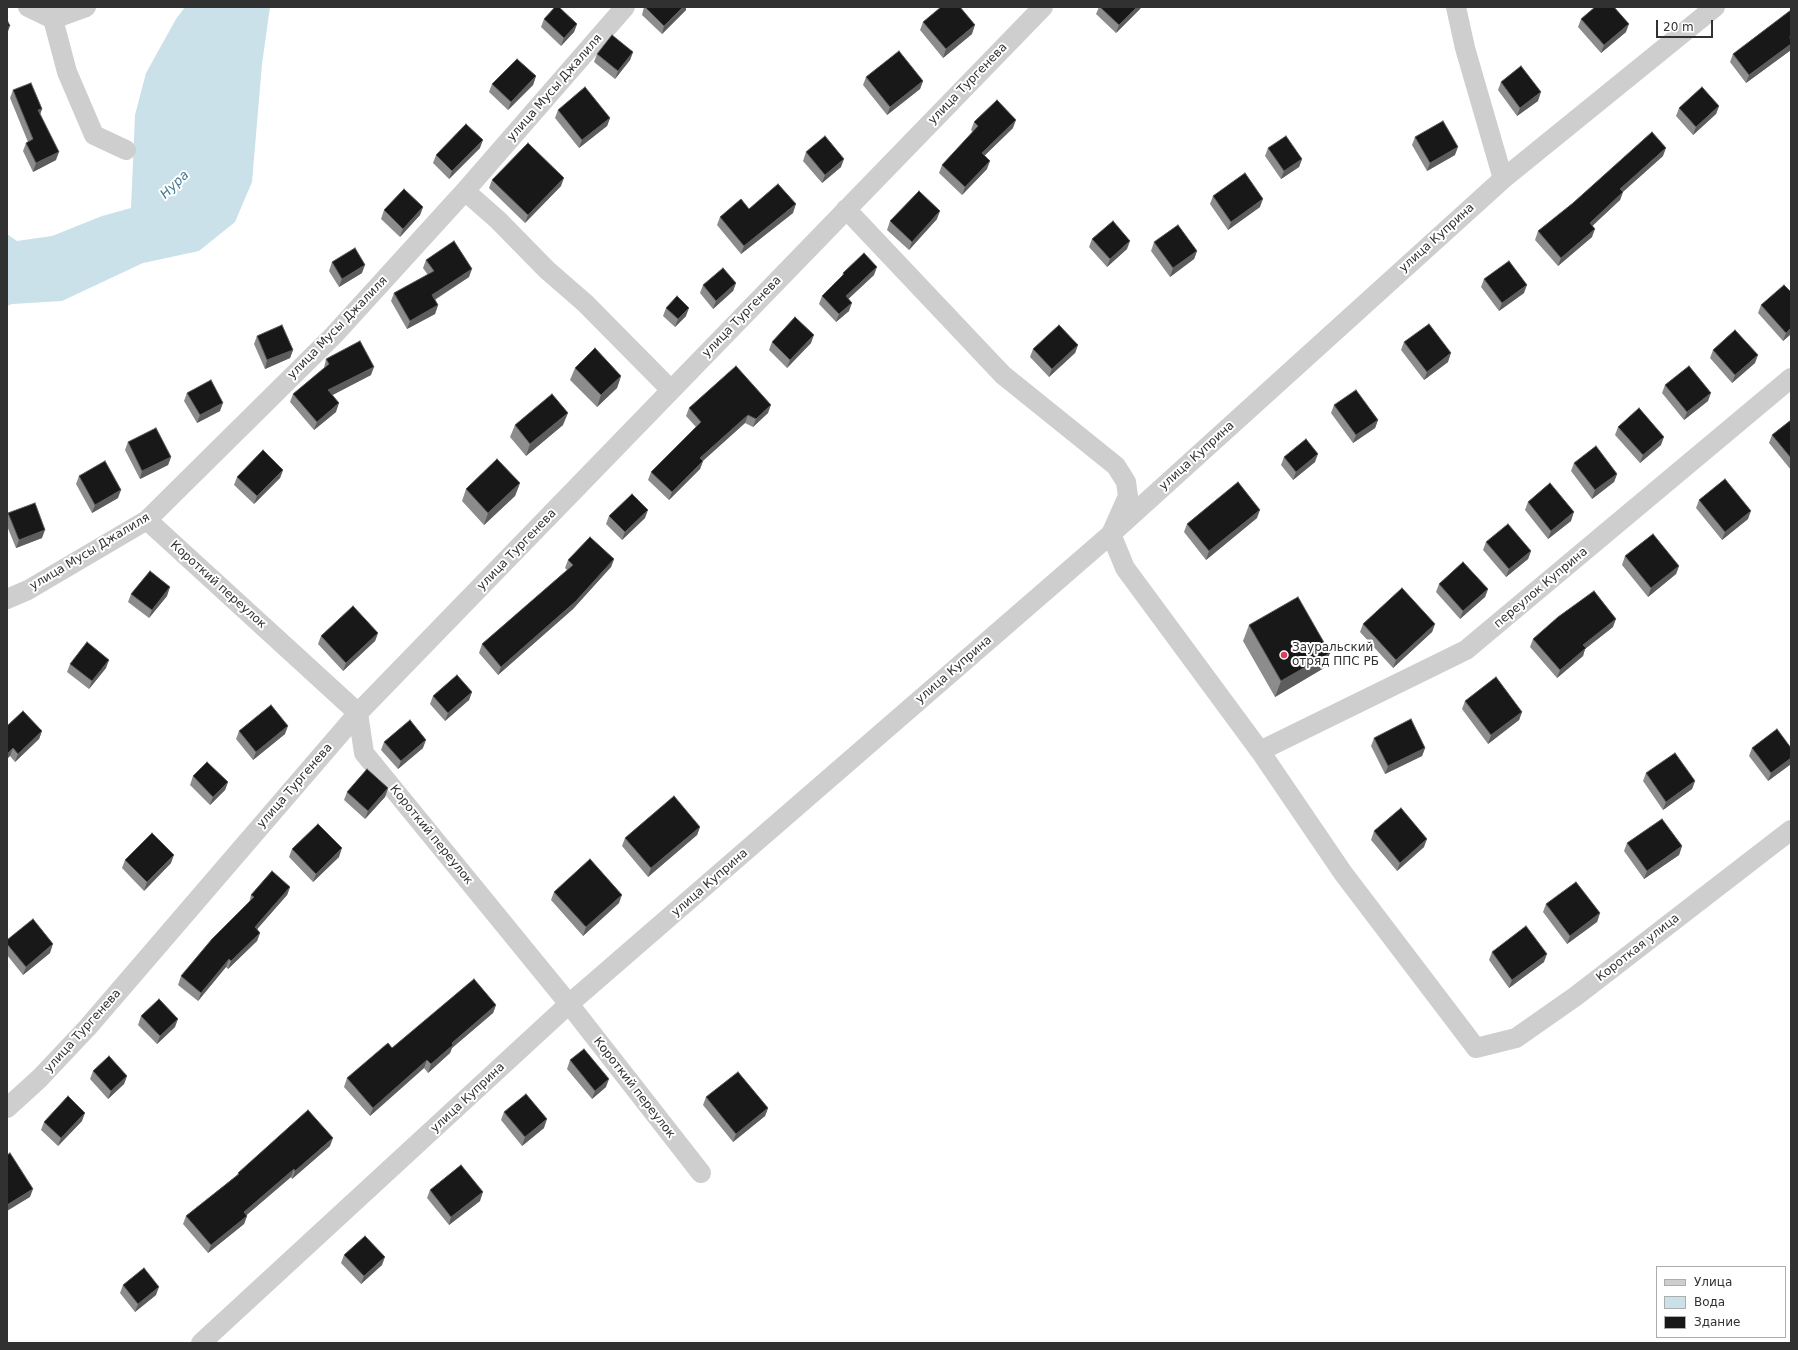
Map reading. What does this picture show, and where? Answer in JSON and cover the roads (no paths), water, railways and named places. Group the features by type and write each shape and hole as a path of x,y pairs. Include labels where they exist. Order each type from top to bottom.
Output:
{"street":[{"path":"28,7 54,19 86,7"},
{"name":"улица Мусы Джалиля","path":"7,599 28,590 147,520 333,336 465,191 625,7"},
{"name":"улица Тургенева","path":"7,1108 40,1078 88,1027 358,714 1043,7"},
{"path":"1456,7 1465,48 1503,179"},
{"name":"улица Куприна","path":"201,1343 569,1004 1111,534 1503,179 1715,7"},
{"path":"54,19 67,72 94,135 126,150"},
{"path":"465,191 498,220 547,270 585,303 671,390"},
{"path":"846,209 1002,375 1116,466 1126,482 1128,496 1111,534 1125,568 1260,751"},
{"name":"переулок Куприна","path":"1260,751 1466,650 1791,378"},
{"name":"Короткий переулок","path":"147,520 358,714 364,753 569,1004 701,1174"},
{"name":"Короткая улица","path":"1260,751 1342,873 1476,1048 1516,1038 1522,1034 1576,996 1791,830"}],"water":[{"name":"Нура","path":"185,7 270,7 262,64 252,182 235,222 199,251 143,263 62,301 12,304 7,306 7,234 17,241 52,236 102,216 131,208 135,115 146,73 176,19"}],"place":[{"name":"Зауральский отряд ППС РБ","path":"1284,655"}]}
